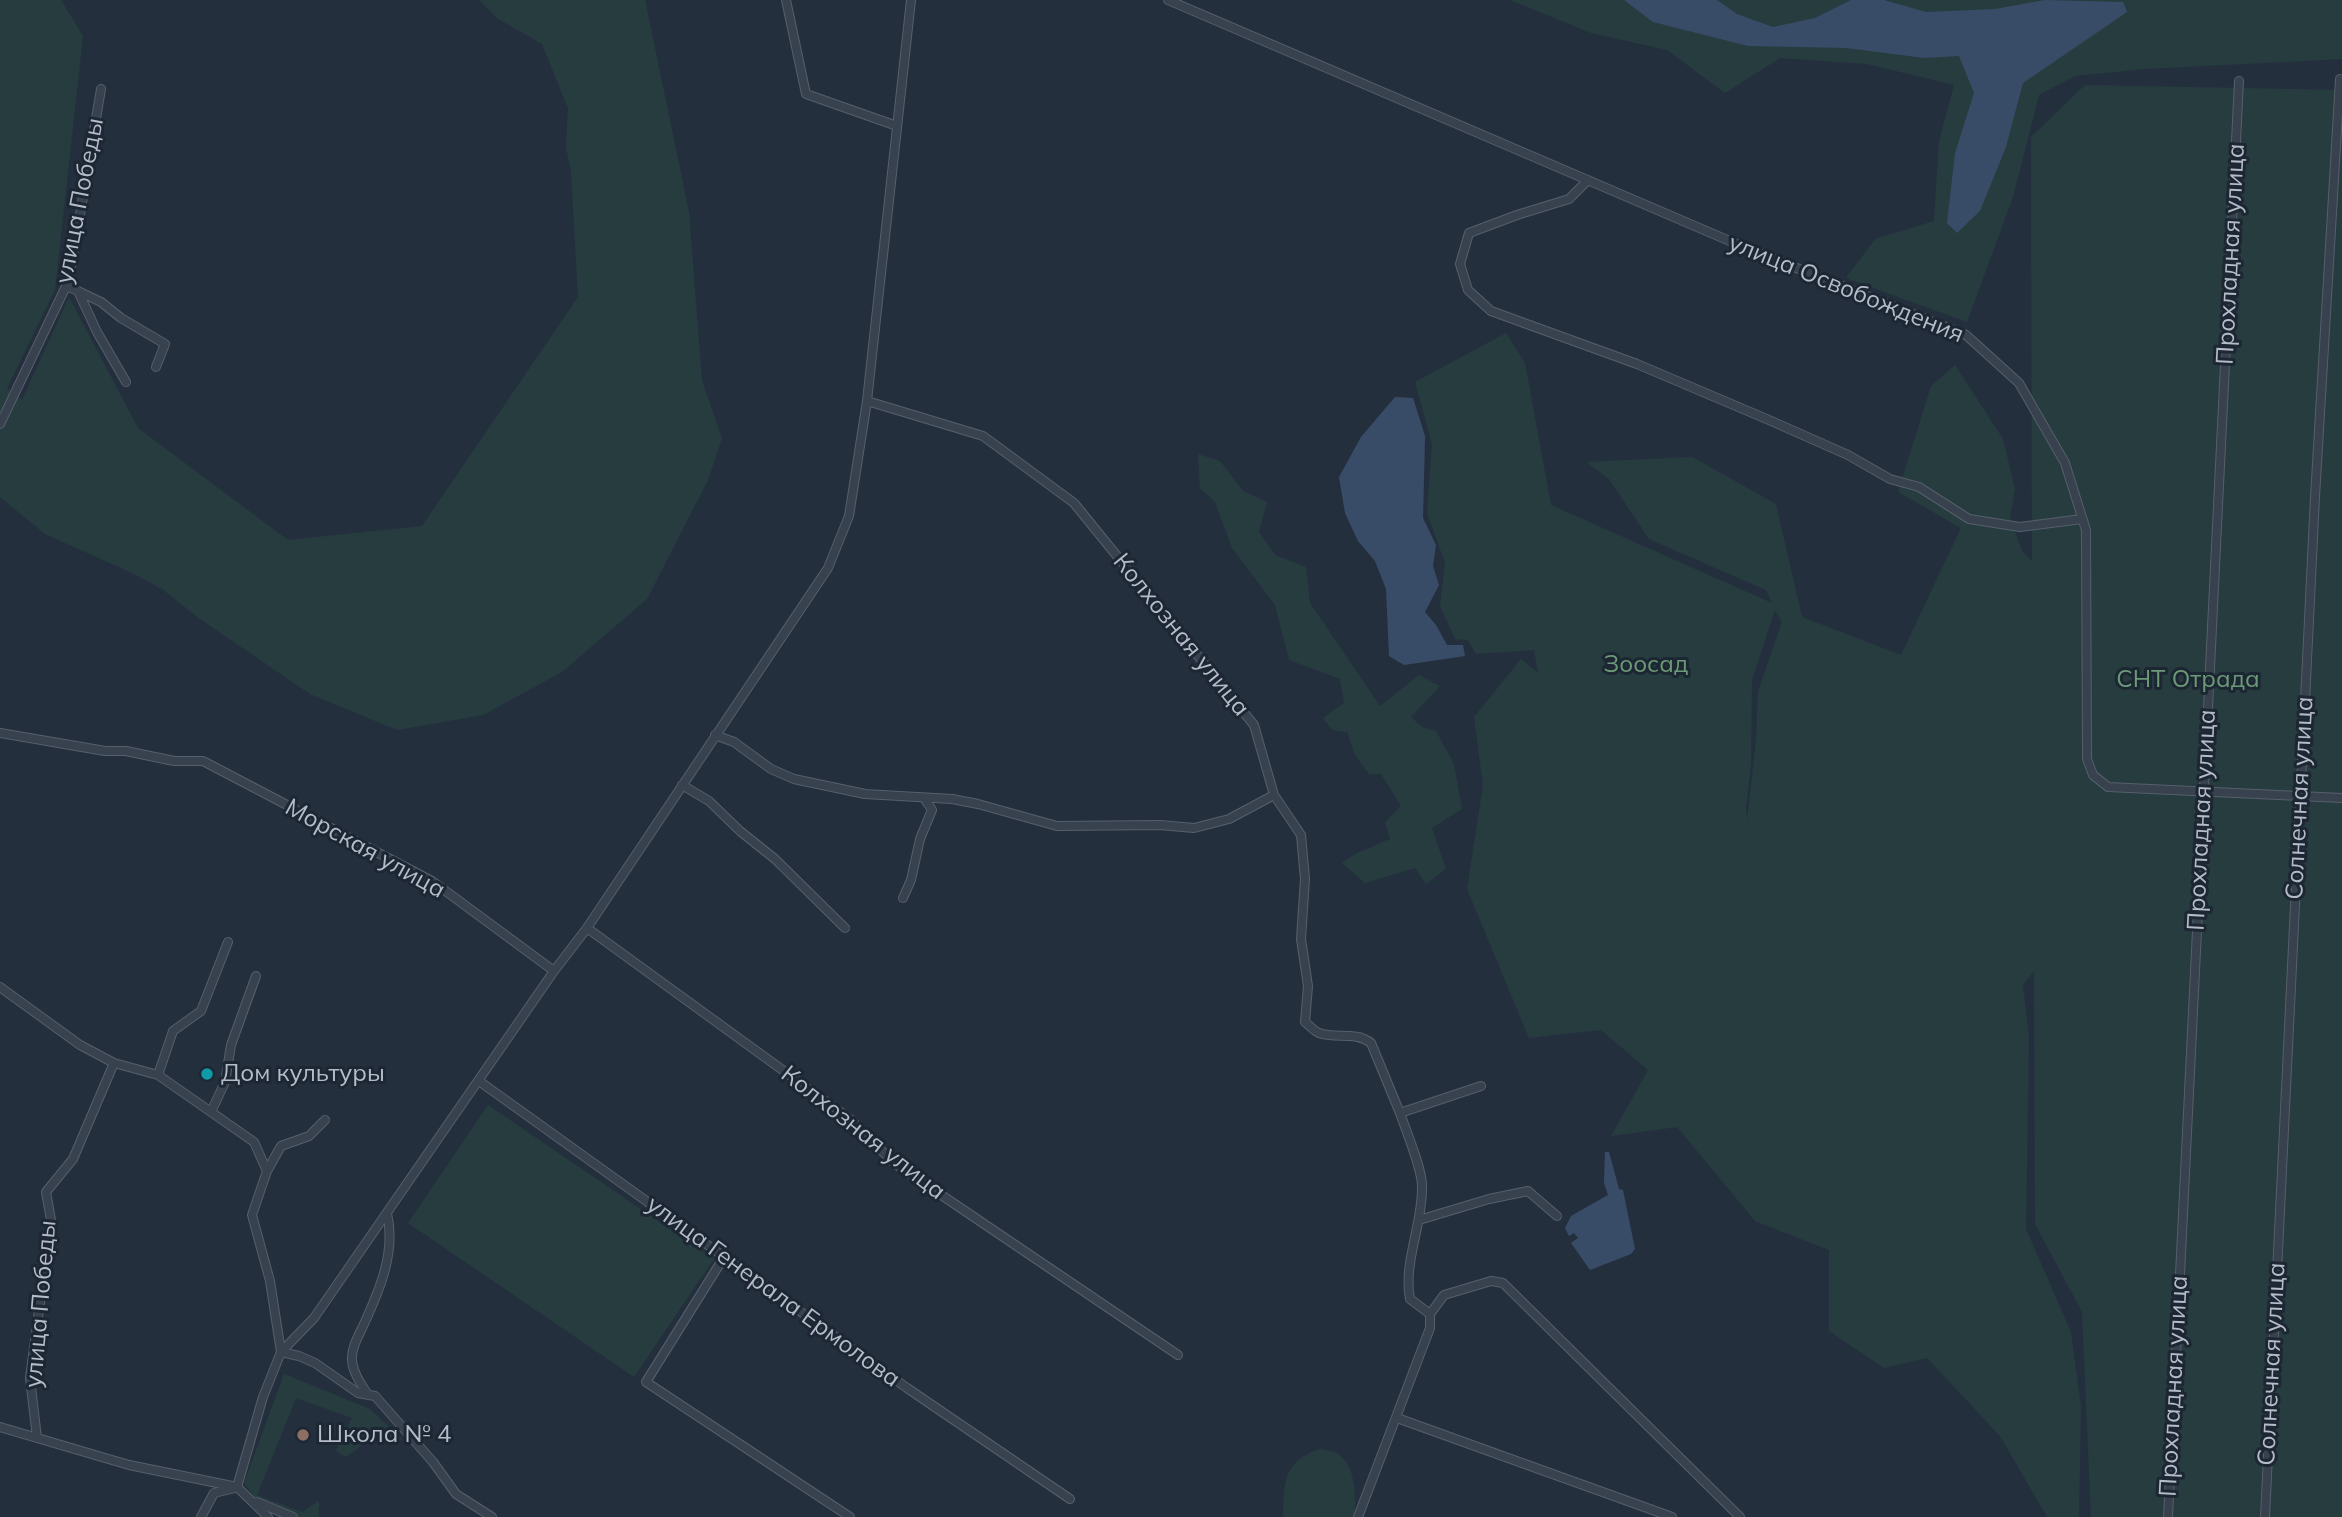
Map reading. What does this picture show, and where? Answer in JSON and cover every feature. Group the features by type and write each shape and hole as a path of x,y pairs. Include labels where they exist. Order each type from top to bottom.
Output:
{"street":[{"path":"786,0 806,94 897,126"},
{"path":"237,1487 263,1397 281,1352 314,1318 554,971 587,928 828,568 849,516 867,401 911,0"},
{"name":"улица Освобождения","path":"1168,0 1746,248 1966,335 2020,383 2065,463 2086,530 2087,759 2092,775 2108,787 2342,798"},
{"name":"Солнечная улица","path":"2265,1517 2300,796 2340,79"},
{"name":"Прохладная улица","path":"2168,1517 2239,81"},
{"name":"улица Победы","path":"0,424 66,286 101,89"},
{"path":"1588,180 1569,199 1469,233 1460,264 1468,290 1492,311 1637,364 1769,420 1848,455 1890,478 1919,487 1969,519 2020,527 2082,519"},
{"path":"66,286 100,302 165,344 156,367"},
{"path":"78,291 97,332 126,382"},
{"name":"Колхозная улица","path":"867,401 983,436 1074,503 1254,725 1274,795 1301,835 1305,879 1301,939 1308,986 1305,1022 1317,1033 1357,1037 1371,1043 1400,1112"},
{"name":"Морская улица","path":"0,733 105,751 126,751 174,761 203,761 432,881 554,971"},
{"path":"715,735 734,742 771,769 794,779 865,794 952,799 1057,827 1160,825 1194,828 1229,819 1274,795"},
{"path":"682,785 709,801 775,859 845,928"},
{"path":"903,898 911,880 920,839 932,810 924,798"},
{"name":"Колхозная улица","path":"587,928 850,1119 894,1163 1178,1355"},
{"path":"158,1075 173,1031 201,1010 228,942"},
{"path":"211,1112 225,1082 230,1045 256,976"},
{"path":"0,987 80,1045 114,1063 158,1075 254,1142 267,1171"},
{"name":"улица Победы","path":"37,1438 30,1378 51,1220 46,1192 73,1159 114,1063"},
{"name":"улица Генерала Ермолова","path":"479,1082 907,1388 1070,1499"},
{"path":"1430,1314 1410,1299 1407,1284 1419,1220 1422,1184 1400,1112 1481,1086"},
{"path":"281,1352 270,1281 252,1215 267,1171 281,1146 309,1136 325,1120"},
{"path":"1419,1220 1489,1199 1528,1191 1557,1216"},
{"path":"368,1395 356,1376 352,1360 354,1348 386,1270 389,1244 387,1213"},
{"path":"724,1256 646,1382 850,1517"},
{"path":"1357,1517 1430,1328 1430,1314 1444,1295 1491,1281 1503,1283 1740,1517"},
{"path":"281,1352 315,1363 358,1393 375,1396 433,1462 456,1494 492,1517"},
{"path":"1396,1418 1672,1517"},
{"path":"0,1427 129,1465 237,1487 268,1517"},
{"path":"201,1517 214,1493 237,1487"},
{"path":"252,1500 293,1517"}],"green space":[{"path":"0,0 61,0 83,36 55,290 7,388 22,400 69,297 138,428 288,540 422,526 578,297 571,172 566,147 568,108 542,44 497,18 479,0 645,0 689,212 702,381 722,438 708,480 647,599 562,672 483,715 397,730 310,694 200,619 162,589 45,534 0,497"},
{"path":"1510,0 2342,0 2342,59 2144,69 2075,76 2039,95 2013,197 1967,322 1846,278 1875,239 1934,221 1939,141 1954,85 1867,64 1780,58 1725,93 1667,50 1591,33"},
{"path":"2085,85 2342,90 2342,1517 2091,1517 2082,1312 2035,1224 2034,971 2023,985 2029,1038 2026,1229 2071,1332 2081,1407 2079,1517 2047,1517 2000,1436 1927,1358 1884,1368 1829,1331 1829,1250 1755,1221 1677,1127 1611,1136 1648,1070 1601,1030 1529,1038 1467,889 1483,785 1474,717 1521,659 1538,673 1534,650 1476,654 1468,640 1455,639 1440,606 1445,563 1427,513 1432,444 1415,382 1506,333 1525,363 1551,505 1772,603 1766,590 1649,539 1609,479 1586,462 1692,457 1776,504 1802,617 1901,655 1961,528 1898,492 1931,386 1955,365 2003,439 2015,489 2010,518 2022,551 2032,561 2031,137","holes":["1775,610 1782,622 1758,691 1756,740 1747,821 1752,680"]},
{"path":"1198,454 1220,461 1243,491 1267,502 1259,532 1275,555 1306,567 1310,603 1380,706 1419,675 1440,686 1411,717 1422,727 1436,731 1454,764 1462,809 1432,828 1446,869 1426,884 1415,868 1365,883 1342,863 1355,854 1390,839 1385,822 1401,806 1381,774 1369,774 1355,755 1347,732 1332,730 1323,718 1344,703 1340,679 1289,660 1275,605 1232,548 1215,502 1200,488"},
{"path":"488,1105 714,1259 634,1377 408,1223"},
{"path":"284,1374 370,1409 402,1439 393,1445 370,1439 346,1457 336,1451 352,1418 296,1398 257,1495 302,1512 319,1501 319,1517 300,1517 255,1498 244,1483"},
{"path":"1319,1449 1336,1453 1348,1465 1353,1482 1355,1517 1283,1517 1285,1484 1292,1467 1307,1454"}],"water":[{"path":"1624,0 1717,0 1737,14 1773,27 1815,18 1851,0 1884,0 1926,12 1995,9 2045,0 2123,2 2127,12 2023,83 2006,147 1980,211 1957,233 1947,223 1955,153 1974,93 1959,56 1924,58 1846,48 1748,46 1653,22"},
{"path":"1395,397 1413,398 1425,436 1423,518 1436,545 1433,566 1439,585 1425,612 1447,645 1463,645 1465,656 1404,665 1389,656 1386,589 1375,561 1358,541 1345,513 1339,477 1361,437"},
{"path":"1605,1152 1609,1152 1619,1189 1623,1190 1635,1249 1631,1254 1590,1270 1571,1243 1578,1238 1574,1233 1569,1236 1565,1228 1571,1216 1608,1195 1604,1183"}],"place":[{"name":"Дом культуры","path":"207,1074"},
{"name":"Школа № 4","path":"303,1435"}],"park label":[{"name":"Зоосад","path":"1646,665"},
{"name":"СНТ Отрада","path":"2188,680"}]}
